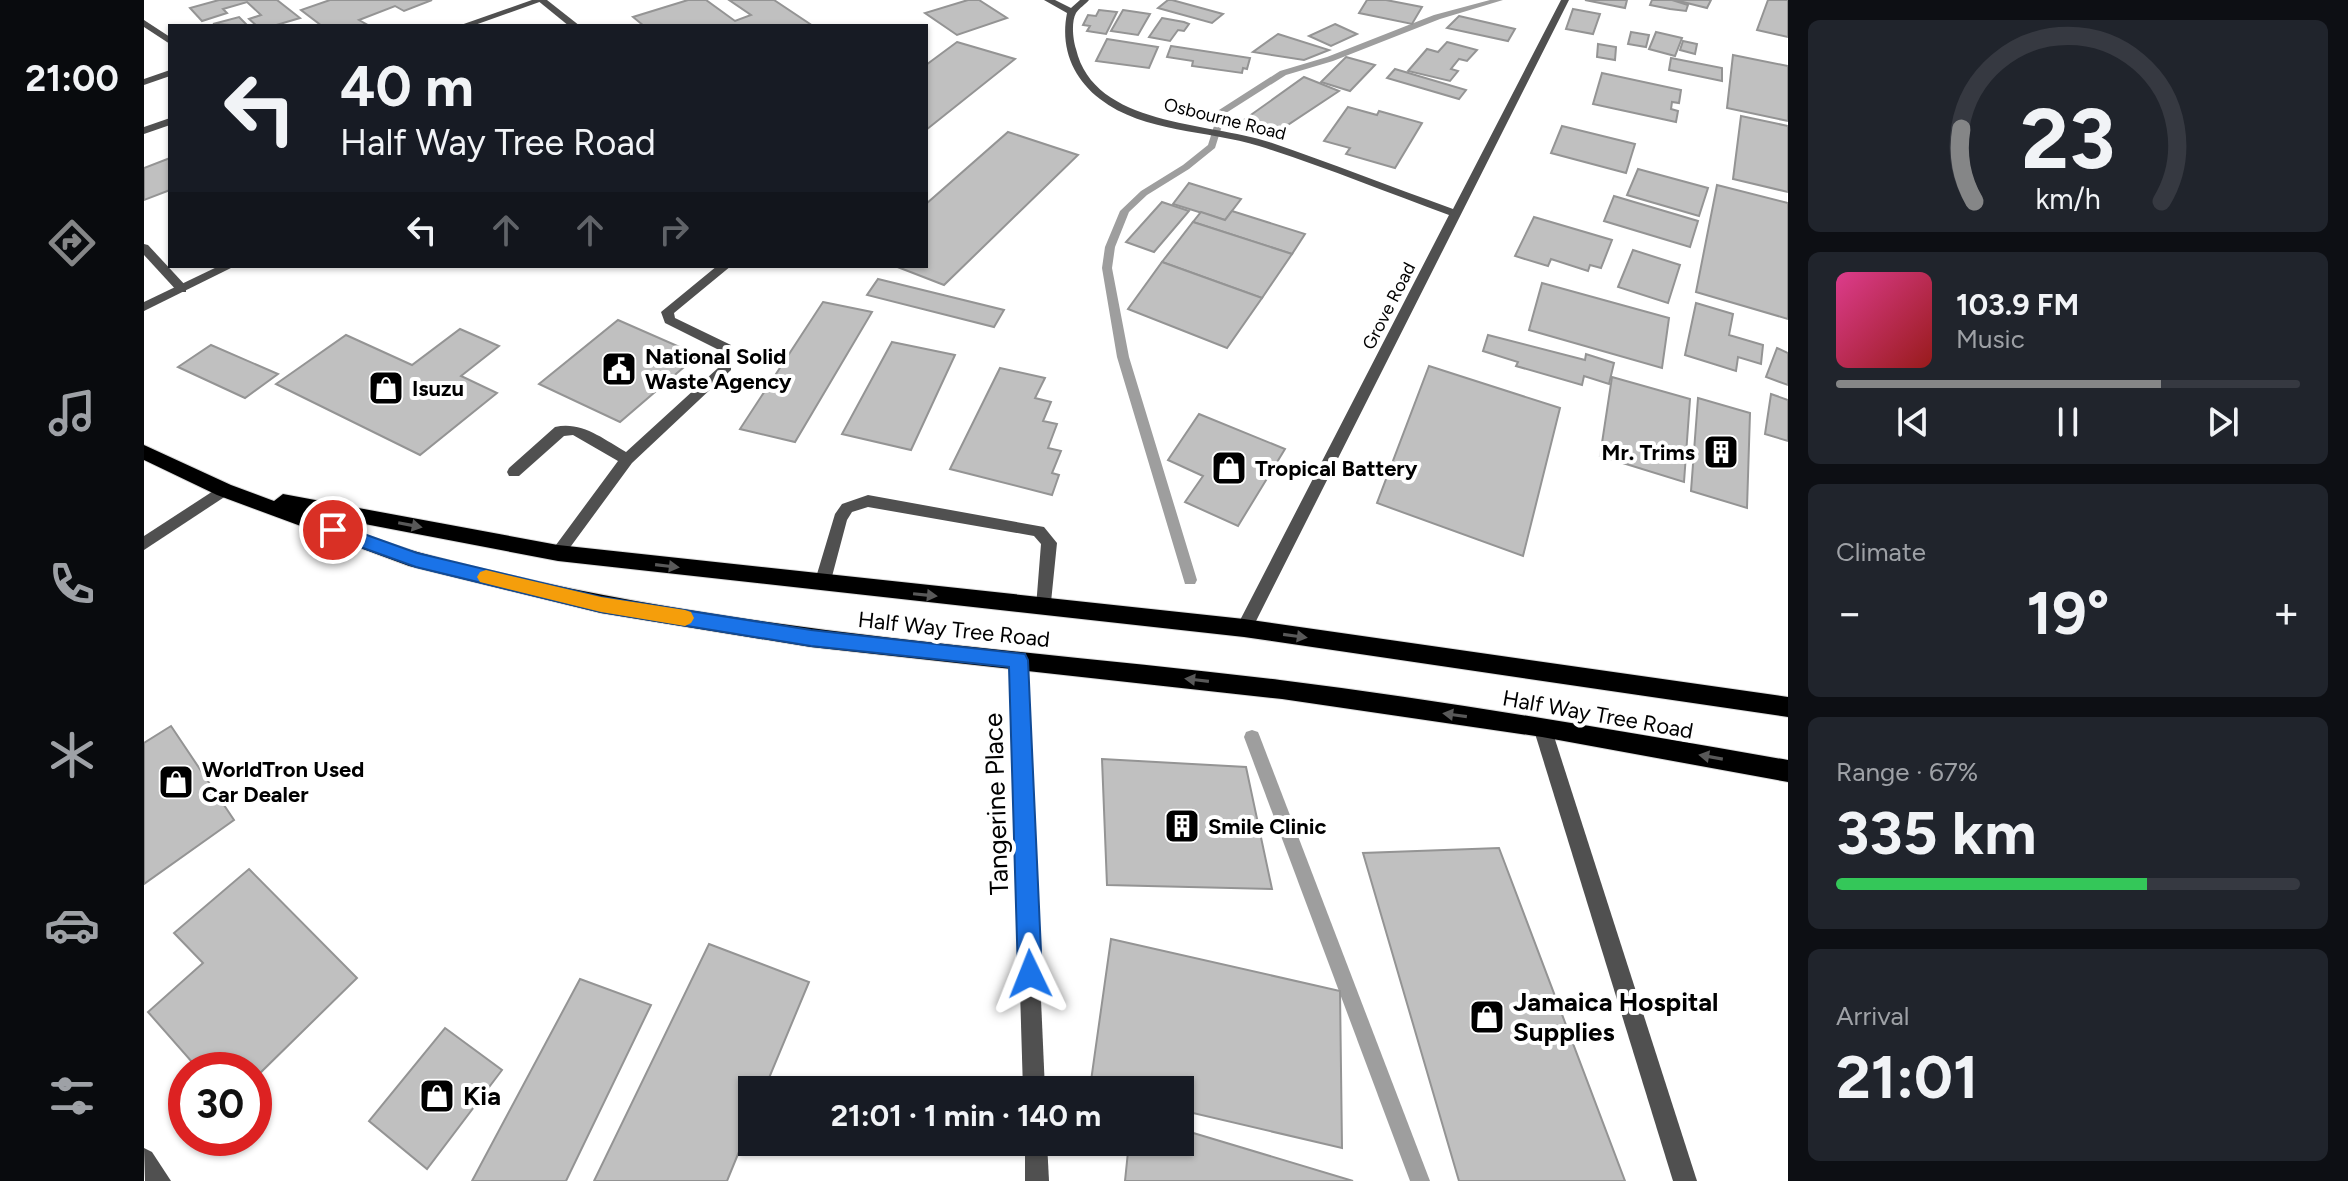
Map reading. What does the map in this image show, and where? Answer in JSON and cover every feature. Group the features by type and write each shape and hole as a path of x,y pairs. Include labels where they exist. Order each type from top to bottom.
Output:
{"main road":[{"name":"Half Way Tree Road","path":"144,452 224,490 416,560 601,605 811,638 1282,690 1542,727 1788,771"},
{"name":"Half Way Tree Road","path":"224,490 558,553 1244,628 1788,707"}],"street":[{"path":"469,24 541,0 572,24"},
{"path":"1048,0 1072,12 1085,0"},
{"name":"Grove Road","path":"1244,628 1565,0"},
{"name":"Osbourne Road","path":"1072,12 1067,32 1071,54 1091,86 1132,113 1236,136 1456,214"},
{"path":"144,23 168,40"},
{"path":"144,82 168,74"},
{"path":"144,131 168,122"},
{"path":"144,248 182,289"},
{"path":"144,307 225,268"},
{"path":"558,553 627,459 724,370 726,348 669,320 667,312 722,268"},
{"path":"514,472 560,431 575,430 627,459"},
{"path":"144,544 224,490"},
{"path":"822,584 840,518 847,508 868,501 1039,531 1049,543 1044,607"},
{"name":"Tangerine Place","path":"1018,660 1033,1076"},
{"path":"1542,727 1685,1181"},
{"path":"1036,1156 1037,1181"},
{"path":"144,1160 159,1181"}],"building":[{"path":"219,0 277,0 300,18 280,24 255,24 249,19 261,15 247,2 223,9 227,13 202,21 190,8"},
{"path":"330,0 432,0 404,11 395,6 359,20 366,24 319,24 301,10"},
{"path":"688,0 706,0 735,21 751,15 729,0 774,0 810,24 642,24 633,17"},
{"path":"968,0 979,0 1007,18 957,35 925,13"},
{"path":"1168,0 1223,14 1212,23 1158,8"},
{"path":"1367,0 1422,7 1412,24 1359,13"},
{"path":"1585,0 1627,0 1625,8"},
{"path":"1652,0 1672,0 1688,5 1686,11 1670,9 1650,5"},
{"path":"1675,0 1711,0 1707,8"},
{"path":"1768,0 1788,0 1788,37 1757,30"},
{"path":"1573,9 1600,14 1593,34 1566,29"},
{"path":"1099,10 1117,12 1106,34 1087,31 1090,26 1083,25 1088,15 1096,16"},
{"path":"1123,10 1150,14 1138,35 1111,31"},
{"path":"1459,16 1515,29 1508,41 1447,28"},
{"path":"239,17 246,24 213,24"},
{"path":"1162,18 1189,24 1184,31 1178,30 1170,41 1149,37"},
{"path":"1335,24 1357,34 1331,46 1309,36"},
{"path":"1631,32 1649,35 1646,47 1628,44"},
{"path":"1656,32 1682,38 1675,56 1649,49"},
{"path":"1278,34 1329,50 1304,60 1253,52"},
{"path":"1107,39 1158,47 1149,68 1096,61"},
{"path":"1683,41 1697,44 1695,54 1680,50"},
{"path":"957,42 1015,59 928,128 928,64"},
{"path":"1447,42 1477,50 1467,61 1459,59 1451,69 1458,71 1450,81 1408,71 1427,49 1438,52"},
{"path":"1598,44 1616,47 1615,60 1597,57"},
{"path":"1171,46 1250,58 1247,69 1243,68 1242,73 1192,66 1193,61 1167,57"},
{"path":"1733,55 1788,66 1788,121 1727,108"},
{"path":"1346,57 1375,65 1350,91 1321,82"},
{"path":"1671,58 1722,68 1722,81 1669,70"},
{"path":"1395,69 1466,90 1459,99 1387,78"},
{"path":"1602,73 1681,90 1679,103 1672,102 1671,109 1678,111 1676,122 1593,104"},
{"path":"1304,77 1339,91 1268,138 1234,127"},
{"path":"1348,107 1377,115 1379,111 1422,123 1395,168 1346,154 1350,148 1324,141"},
{"path":"1741,116 1788,126 1788,192 1733,179"},
{"path":"1562,126 1635,144 1626,173 1551,153"},
{"path":"1008,132 1078,155 944,285 900,268 928,268 928,202"},
{"path":"168,159 168,191 144,200 144,168"},
{"path":"1638,169 1708,188 1699,216 1627,195"},
{"path":"1189,183 1241,199 1225,220 1173,204"},
{"path":"1717,185 1788,203 1788,319 1696,292"},
{"path":"1614,196 1698,221 1690,247 1604,221"},
{"path":"1162,202 1189,211 1154,252 1126,242"},
{"path":"1232,211 1305,234 1292,254 1193,222 1201,212 1225,220"},
{"path":"1534,217 1612,240 1601,268 1590,265 1588,271 1551,259 1548,266 1515,256"},
{"path":"1193,222 1292,254 1262,298 1162,262"},
{"path":"1633,250 1680,265 1668,303 1618,287"},
{"path":"1162,262 1262,298 1227,348 1128,309"},
{"path":"878,279 1004,310 994,327 867,295"},
{"path":"1542,283 1669,318 1662,368 1529,330"},
{"path":"823,302 872,312 795,442 740,429"},
{"path":"1696,303 1733,314 1729,335 1763,345 1761,364 1738,357 1736,371 1685,355"},
{"name":"National Solid Waste Agency","path":"618,320 698,355 620,422 539,384"},
{"name":"Isuzu","path":"460,329 499,346 461,376 497,393 420,455 276,384 346,335 412,365"},
{"path":"1488,335 1585,360 1586,354 1614,363 1609,384 1584,376 1582,385 1516,366 1518,362 1483,351"},
{"path":"892,342 955,355 911,450 842,434"},
{"path":"211,345 278,374 245,398 178,367"},
{"path":"1777,348 1788,353 1788,385 1766,377"},
{"path":"1429,366 1560,408 1523,556 1377,503"},
{"path":"1000,368 1045,378 1035,398 1051,402 1043,421 1057,424 1048,448 1061,451 1052,473 1059,475 1052,495 950,469"},
{"path":"1612,377 1690,399 1684,482 1600,456"},
{"path":"1771,394 1788,400 1788,441 1765,434"},
{"name":"Mr. Trims","path":"1698,398 1750,413 1747,508 1691,491"},
{"name":"Tropical Battery","path":"1199,414 1285,449 1238,526 1185,502 1203,476 1168,460"},
{"name":"WorldTron Used Car Dealer","path":"171,726 234,820 144,884 144,743"},
{"name":"Smile Clinic","path":"1102,759 1246,767 1272,889 1107,885"},
{"name":"Jamaica Hospital Supplies","path":"1499,848 1625,1181 1459,1181 1363,853"},
{"path":"249,869 357,978 272,1061 272,1052 183,1052 148,1012 203,963 174,933"},
{"path":"1111,939 1340,991 1342,1148 1194,1113 1194,1076 1092,1076"},
{"path":"709,944 809,982 770,1076 738,1076 738,1154 727,1181 594,1181"},
{"path":"580,979 651,1005 566,1181 472,1181"},
{"name":"Kia","path":"445,1028 502,1070 427,1169 369,1121"},
{"path":"1194,1133 1353,1181 1125,1181 1128,1156 1194,1156"}],"waterway":[{"path":"1190,580 1123,357 1107,268 1110,247 1125,211 1144,193 1186,167 1212,146 1222,112 1283,73 1330,59 1437,17 1499,0"},
{"path":"1252,737 1420,1181"}],"slow traffic":[{"path":"486,577 601,605 685,618"}],"place":[{"name":"National Solid Waste Agency","path":"619,369"},
{"name":"Isuzu","path":"386,388"},
{"name":"Mr. Trims","path":"1721,452"},
{"name":"Tropical Battery","path":"1229,468"},
{"name":"WorldTron Used Car Dealer","path":"176,782"},
{"name":"Smile Clinic","path":"1182,826"},
{"name":"Jamaica Hospital Supplies","path":"1487,1017"},
{"name":"Kia","path":"437,1096"}],"route":[{"path":"333,530 416,560 601,605 811,638 1018,660 1030,974"}]}
